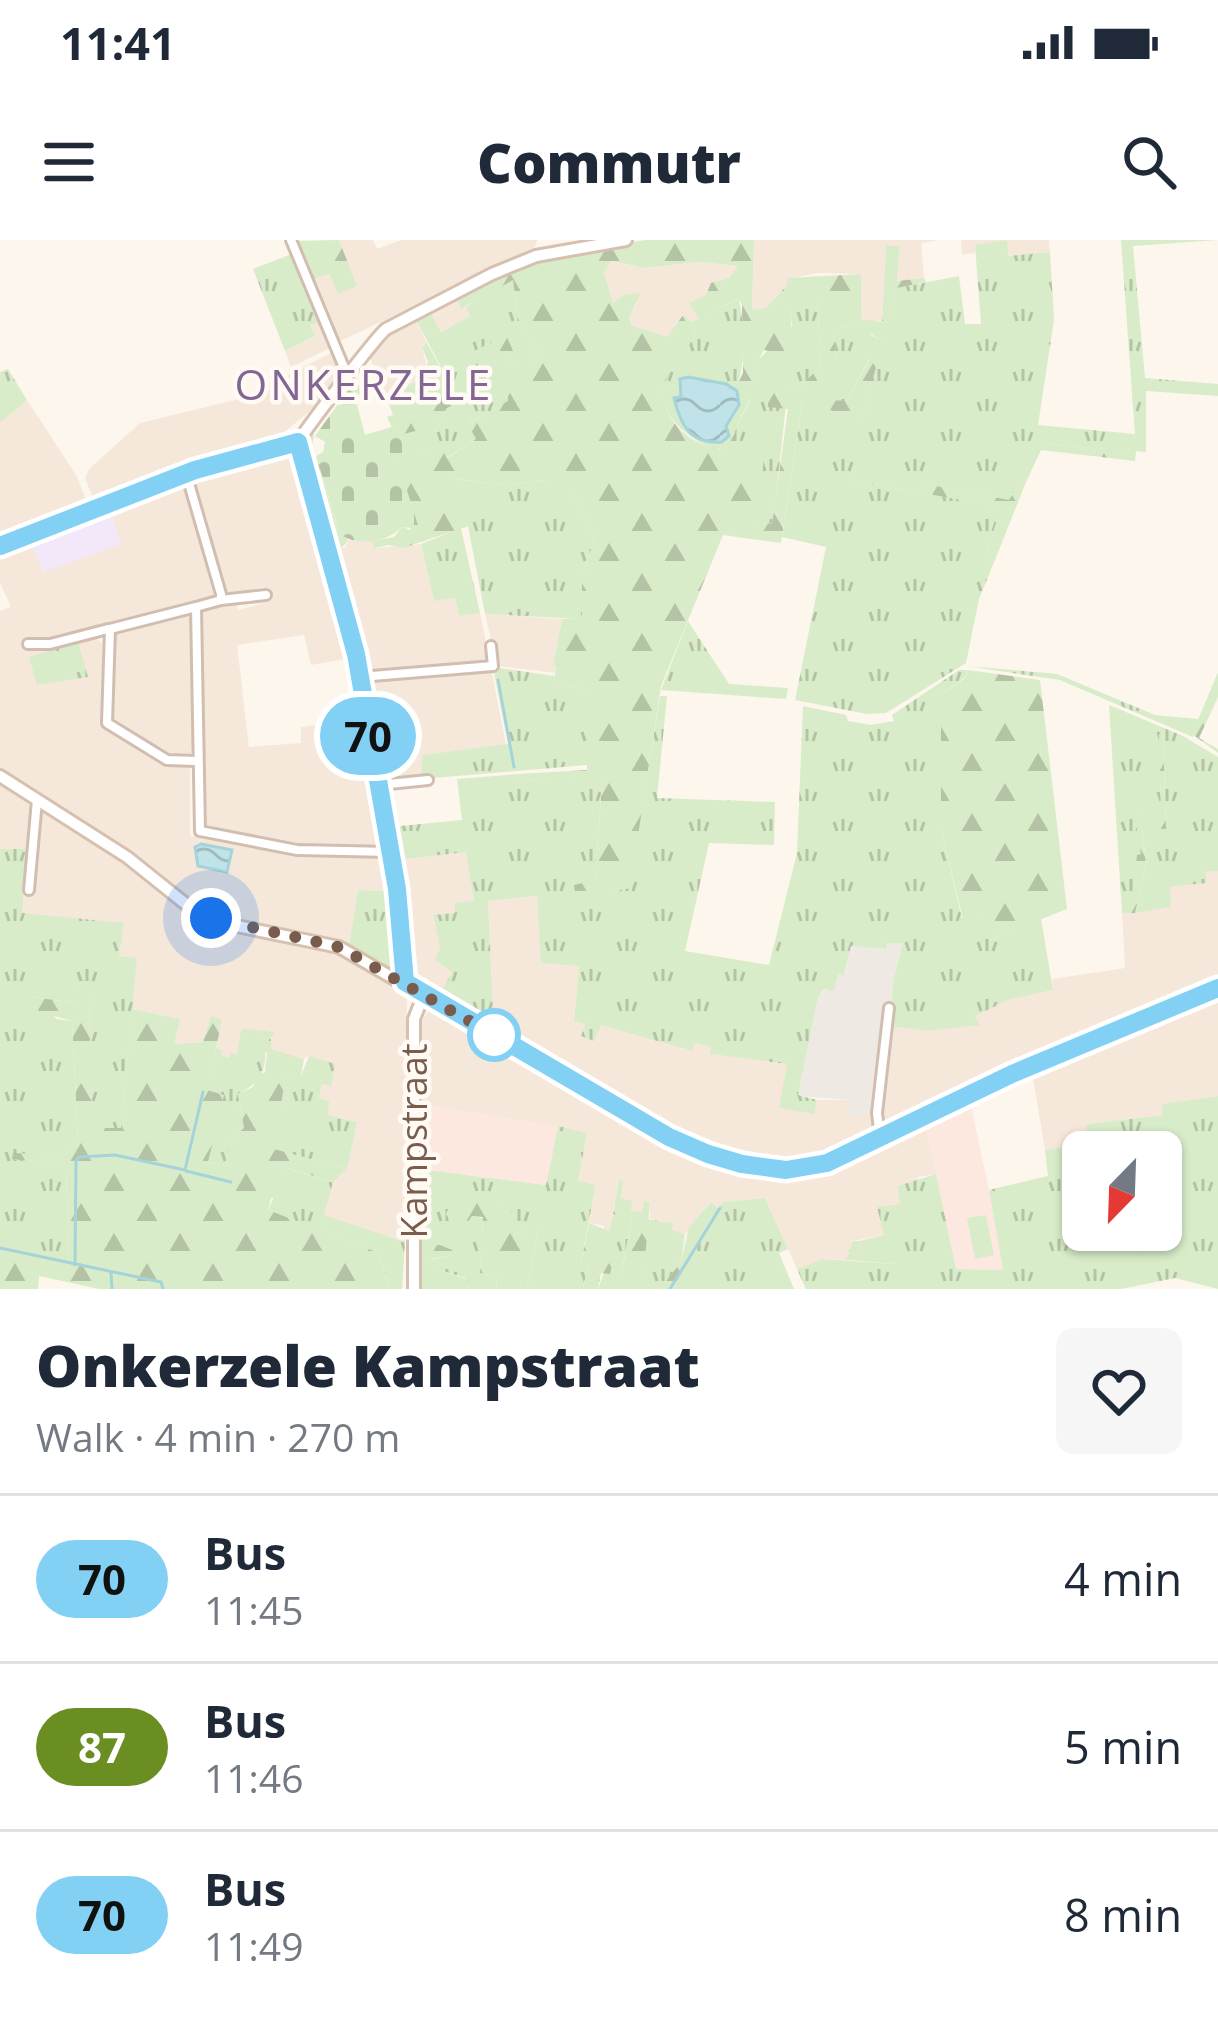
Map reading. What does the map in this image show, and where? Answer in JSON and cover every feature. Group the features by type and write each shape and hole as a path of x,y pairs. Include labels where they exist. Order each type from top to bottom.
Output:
{"street":[{"path":"291,240 348,378"},
{"path":"405,982 391,852 360,677 339,582 298,442 304,428 380,333 479,280 536,256 626,240"},
{"path":"0,546 186,473 298,442"},
{"path":"186,473 221,600"},
{"path":"28,644 50,644 221,600 266,595"},
{"path":"196,607 200,831 297,850 391,852"},
{"path":"110,629 107,724 166,760 197,761"},
{"path":"360,677 493,666 491,646"},
{"path":"0,776 127,857 192,909 211,918 339,947 669,1137 708,1154 783,1169 808,1168 1012,1074 1218,988"},
{"path":"379,784 428,780"},
{"path":"29,890 37,800"},
{"name":"Kampstraat","path":"414,1289 414,1019 424,994"},
{"path":"880,1138 877,1113 889,1008"}],"shaded area":[{"path":"339,240 373,240 377,249 401,240 537,240 534,250 334,344 310,280 331,274 356,286"},
{"path":"754,240 940,240 921,243 924,278 897,281 900,248 886,246 882,322 861,319 860,274 818,273 787,279 788,284 766,308 752,310"},
{"path":"961,240 1049,240 1050,252 1007,256 1007,241 975,246 975,253 962,255"},
{"path":"611,261 645,268 700,262 739,266 690,303 699,319 692,322 682,315 667,338 632,326 629,316 637,303 608,299 604,273"},
{"path":"456,296 471,316 440,332 430,312"},
{"path":"415,318 427,343 422,347 427,368 406,388 386,396 368,353 381,334"},
{"path":"320,322 330,348 291,367 285,351 314,337 309,325"},
{"path":"331,353 341,375 322,401 282,434 93,498 85,478 90,468 140,423 243,398"},
{"path":"27,400 76,475 88,504 0,542 0,423"},
{"path":"295,445 352,658 311,665 304,635 237,645 249,747 301,743 301,727 360,719 384,847 299,846 203,826 202,610 235,600 238,610 268,602 264,587 230,595 224,592 190,480"},
{"path":"184,482 214,597 77,633 78,641 95,637 102,643 102,727 166,764 190,767 190,836 298,854 388,856 390,891 358,890 349,945 231,923 195,908 0,772 0,611 11,607 0,583 0,554 107,507"},
{"path":"109,507 121,544 43,572 30,541"},
{"path":"348,540 372,541 375,548 421,544 434,600 455,598 459,616 480,613 490,662 365,675 332,550 345,548"},
{"path":"187,613 193,623 193,741 191,755 180,759 167,757 110,719 112,631"},
{"path":"485,614 562,619 555,673 497,666"},
{"path":"491,668 506,745 422,755 421,779 381,781 365,680"},
{"path":"0,781 111,850 192,914 225,928 345,954 407,991 405,1242 323,1215 333,1182 347,1169 356,1122 327,1115 319,1098 322,1084 330,1085 309,1056 279,1053 270,1048 273,1032 243,1028 237,1055 220,1056 222,1050 216,1048 222,1020 211,1017 203,1042 173,1044 179,1019 132,1009 136,958 119,956 22,913 28,849 0,849"},
{"path":"466,851 474,901 456,913 433,916 440,948 452,972 439,996 419,985 412,973 397,860"},
{"path":"1206,871 1218,871 1218,983 799,1167 731,1159 645,1121 494,1031 488,901 538,896 579,966 574,1020 585,1024 582,1035 601,1024 691,1051 694,1043 712,1047 711,1054 787,1064 780,1108 814,1113 817,1100 851,1100 850,1116 865,1113 889,1026 926,1031 979,1024 974,1016 1008,1000 1053,990 1052,979 1125,968 1122,913 1135,913 1170,887 1205,883"},
{"path":"887,943 903,943 893,981 878,1114 849,1116 850,1100 798,1096 818,998 838,973 845,974 851,945 886,949"},
{"path":"1218,995 1218,1096 1163,1104 1163,1115 1086,1124 1087,1131 1062,1131 1062,1147 1045,1150 1032,1072"},
{"path":"431,1006 671,1146 725,1167 807,1175 925,1124 936,1174 918,1177 884,1235 853,1241 846,1260 823,1259 797,1269 765,1198 723,1202 719,1209 710,1202 685,1234 672,1230 672,1223 650,1219 650,1203 642,1213 630,1212 621,1199 623,1182 619,1180 609,1233 604,1226 589,1223 596,1185 578,1181 587,1133 420,1104 419,1026"},
{"path":"970,1101 1004,1270 956,1269 925,1124"},
{"path":"420,1104 558,1126 546,1185 420,1169"}],"green space":[{"path":"339,240 357,286 338,294 330,274 310,280 294,241"},
{"path":"645,240 754,240 752,310 766,308 787,285 787,278 861,274 861,319 834,329 832,371 802,403 781,543 723,535 661,686 630,888 576,899 574,885 595,880 602,783 520,780 518,774 587,770 587,689 554,684 562,619 582,618 582,575 595,539 569,487 541,480 511,485 453,479 469,526 403,548 374,548 372,541 394,537 402,527 411,530 397,457 425,450 396,436 387,417 393,415 386,396 422,374 428,362 422,347 427,343 459,401 446,409 435,431 447,458 476,439 468,424 508,401 506,382 483,392 464,356 506,335 513,351 506,354 514,369 540,357 518,318 513,280 461,309 456,296 524,262","holes":["611,261 645,268 700,262 738,266 729,278 711,283 706,295 689,303 699,319 737,299 742,304 743,373 732,386 738,395 737,411 725,427 729,436 720,449 685,434 664,401 668,375 695,336 692,322 683,315 667,337 632,326 629,317 641,293 623,295 613,303 604,273","817,298 821,366 796,390 782,374 768,375 768,407 788,409 772,524 757,521 765,447 734,442 735,431 764,350 792,349 790,299"]},
{"path":"1007,240 1008,256 1050,252 1054,320 1038,425 1135,434 1121,240 1218,240 1133,246 1145,378 1218,384 1218,396 1146,391 1146,452 1044,444 1026,482 1022,480 1009,500 852,471 850,480 1002,507 987,551 997,555 979,599 966,663 886,713 867,714 795,700 826,547 782,537 802,403 836,359 834,329 861,319 887,323 897,288 959,276 965,324 981,324 975,245","holes":["871,334 882,341 862,418 847,401 870,357"]},
{"path":"886,245 900,247 897,281 924,278 926,282 897,288 887,324 882,322"},
{"path":"292,254 320,322 310,325 315,336 285,351 253,269"},
{"path":"513,280 518,318 540,357 514,370 507,355 508,402 469,423 476,439 446,458 435,431 446,409 459,401 415,318 430,312 441,332 470,316 466,307"},
{"path":"789,298 817,298 821,366 796,390 788,386 773,524 756,521 733,443 750,401 758,360 792,326"},
{"path":"738,299 743,341 738,383 713,381 675,398 688,433 725,446 715,450 694,439 675,422 664,402 664,390 672,367 695,336 692,322"},
{"path":"860,330 883,341 862,419 826,409 831,400 847,401 870,358 858,348"},
{"path":"8,369 27,400 0,423 0,372"},
{"path":"356,379 362,393 355,397 365,435 392,427 396,436 419,430 426,450 397,458 419,529 402,527 372,541 340,534 316,456 323,452 325,442 315,436"},
{"path":"310,430 314,435 310,457 316,456 338,529 348,540 339,551 314,529 295,477 303,474 295,445"},
{"path":"1043,444 1136,451 1135,461 1041,450"},
{"path":"852,470 1009,500 1022,480 1026,482 997,555 987,551 1001,507 850,480"},
{"path":"452,479 511,485 541,480 569,486 595,539 582,575 582,619 485,614 468,526"},
{"path":"438,484 449,518 433,521 422,490"},
{"path":"461,528 480,613 459,616 455,598 434,601 421,544"},
{"path":"688,621 729,684 788,688 786,699 661,690"},
{"path":"78,642 88,677 37,685 29,657"},
{"path":"967,666 1057,674 1155,715 1198,719 1193,737 1060,680"},
{"path":"493,667 555,676 554,684 587,689 587,765 421,779 422,755 508,744"},
{"path":"959,670 968,670 966,676 941,695 941,828 962,918 984,916 990,940 1041,918 1053,990 1008,1000 975,1016 980,1025 926,1031 889,1026 903,943 887,943 886,949 851,946 844,975 838,974 834,991 824,989 818,998 798,1095 817,1100 814,1114 779,1108 787,1064 710,1054 711,1047 695,1043 692,1051 601,1025 594,1041 581,1036 585,1024 574,1021 579,966 541,963 537,896 488,901 494,1031 439,996 452,972 435,960 440,948 433,915 455,913 455,903 474,901 466,852 397,860 390,827 462,820 457,779 518,774 520,780 602,782 595,881 576,898 629,888 660,696 667,696 657,798 775,802 774,845 709,843 685,951 769,965 797,853 803,706 871,725 894,721 892,715"},
{"path":"968,670 1040,680 1067,909 989,940 983,916 963,919 941,828 941,695 966,677"},
{"path":"1218,672 1218,697 1199,738 1218,753 1192,734"},
{"path":"1109,705 1183,736 1218,757 1218,871 1206,871 1206,883 1170,887 1171,907 1135,913 1146,864 1142,827 1166,828 1160,735 1161,811 1137,814 1142,854 1131,913 1122,913"},
{"path":"1159,734 1163,735 1166,829 1142,828 1146,864 1135,913 1131,913 1137,855 1141,854 1135,818 1140,811 1161,811"},
{"path":"0,849 28,849 22,913 124,923 119,956 137,958 121,1129 91,1128 89,992 78,983 77,1003 33,997 57,1019 72,1021 78,1140 65,1155 13,1154 13,1159 66,1166 69,1262 0,1247"},
{"path":"358,890 390,891 397,968 349,945"},
{"path":"82,980 89,992 92,1128 121,1128 132,1009 180,1019 174,1044 203,1042 211,1016 222,1020 207,1090 224,1095 208,1162 226,1166 233,1137 244,1128 238,1094 253,1087 256,1077 265,1072 267,1053 258,1046 262,1036 271,1039 271,1049 304,1059 301,1076 286,1073 274,1149 347,1169 333,1182 287,1168 283,1199 271,1198 268,1210 379,1253 389,1289 99,1289 39,1276 38,1289 0,1289 0,1247 69,1261 66,1166 12,1159 13,1153 65,1155 78,1140 72,1021 40,1012 31,1003 32,997 76,1003"},
{"path":"242,1028 274,1032 271,1039 262,1036 265,1063 259,1077 238,1094 244,1128 233,1137 226,1166 207,1162 223,1096 206,1091 216,1048 222,1050 221,1056 237,1054"},
{"path":"309,1056 335,1064 331,1086 322,1084 319,1098 329,1101 328,1115 357,1122 347,1169 273,1149 286,1072 301,1076"},
{"path":"1218,1096 1218,1289 1175,1278 1121,1289 806,1289 797,1269 823,1259 894,1264 894,1253 860,1253 859,1241 884,1235 877,1207 900,1204 898,1186 936,1174 956,1269 1003,1270 989,1190 1048,1176 1045,1150 1062,1147 1062,1251 1182,1251 1182,1131 1087,1131 1086,1124 1163,1115 1162,1104"},
{"path":"558,1126 587,1133 578,1181 596,1185 581,1261 588,1265 583,1289 527,1289 539,1228 513,1235 502,1205 471,1216 483,1218 480,1273 496,1276 497,1289 469,1289 466,1278 435,1269 430,1260 452,1255 419,1246 420,1169 546,1185"},
{"path":"286,1168 333,1182 324,1215 405,1242 402,1289 389,1289 379,1253 268,1211"},
{"path":"619,1180 623,1181 621,1198 632,1201 631,1211 642,1212 644,1201 650,1203 643,1280 621,1276 632,1219 613,1214"},
{"path":"485,1195 514,1214 514,1235 539,1227 527,1289 497,1289 496,1276 480,1273 483,1217 472,1216 464,1227 452,1224 446,1214 452,1200"},
{"path":"765,1198 788,1249 779,1253 794,1289 672,1289 723,1202"},
{"path":"711,1202 719,1209 672,1289 660,1289 681,1262 689,1227"},
{"path":"613,1214 632,1218 621,1275 643,1279 646,1219 673,1223 672,1230 685,1234 681,1262 660,1289 598,1289 618,1235 609,1233"},
{"path":"986,1215 994,1255 975,1259 967,1218"},
{"path":"589,1223 619,1235 610,1274 601,1273 598,1289 583,1289 588,1265 581,1262"},
{"path":"853,1241 859,1241 860,1253 895,1253 895,1264 846,1260"},
{"path":"419,1246 452,1250 452,1255 431,1259 435,1269 467,1279 469,1289 417,1289"}],"water":[{"path":"680,379 726,384 737,391 739,405 726,426 729,436 722,442 702,440 684,425 674,398 681,397"},
{"path":"195,847 232,850 227,872 198,866"}],"waterway":[{"path":"498,680 514,767"},
{"path":"75,1265 76,1161 115,1155 185,1170 203,1092"},
{"path":"186,1171 231,1182"},
{"path":"670,1289 720,1208"},
{"path":"0,1248 161,1282 163,1289"},
{"path":"111,1273 112,1289"}],"bus line":[{"name":"70","path":"0,546 137,490 298,442 356,654 397,889 405,982 669,1137 708,1154 786,1170 827,1163 1012,1074 1218,988"}],"district":[{"name":"ONKERZELE","path":"364,383"}],"route":[{"path":"211,918 339,947 494,1035"}]}
